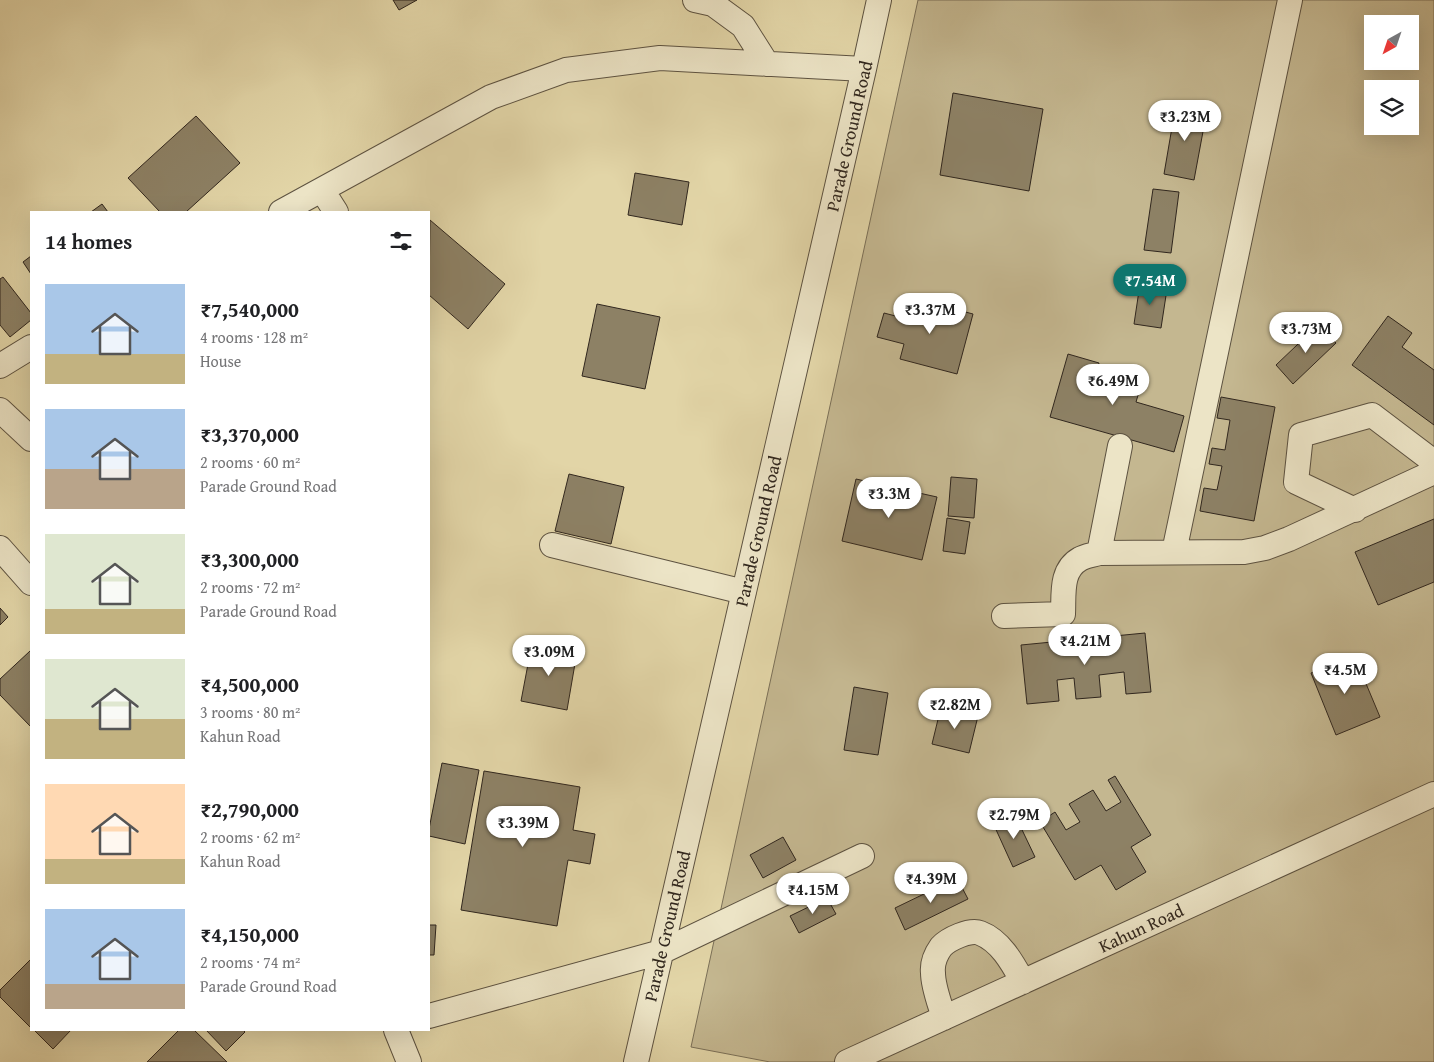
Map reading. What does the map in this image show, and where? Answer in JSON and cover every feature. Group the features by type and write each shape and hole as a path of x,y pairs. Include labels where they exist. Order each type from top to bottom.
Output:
{"street":[{"path":"695,0 712,4 743,26 767,64"},
{"name":"Parade Ground Road","path":"636,1062 879,0"},
{"path":"1174,552 1290,0"},
{"path":"283,211 492,97 566,70 660,58 864,69"},
{"path":"322,190 335,211"},
{"path":"0,366 30,348"},
{"path":"0,410 30,439"},
{"path":"1355,510 1296,482 1301,435 1372,415 1434,462"},
{"path":"1099,553 1120,446"},
{"path":"1004,616 1063,614 1065,576 1070,567 1080,559 1099,553 1244,552 1265,548 1355,510 1434,472"},
{"path":"552,545 744,592"},
{"path":"0,548 30,582"},
{"name":"Kahun Road","path":"847,1062 1434,794"},
{"path":"430,1016 661,952 862,856"},
{"path":"944,1018 933,973 935,960 942,946 950,941 970,932 979,932 1003,950 1013,963 1023,982"},
{"path":"396,1031 410,1062"}],"shaded area":[{"path":"918,0 1434,0 1434,1062 770,1062 691,1047"}],"building":[{"path":"393,0 417,0 399,10"},
{"path":"953,93 1043,109 1029,191 940,175"},
{"path":"1176,104 1207,110 1194,180 1164,174"},
{"path":"196,116 240,163 187,211 159,211 128,178"},
{"path":"635,173 689,182 682,225 628,215"},
{"path":"1153,189 1179,192 1171,253 1144,250"},
{"path":"102,204 107,211 92,211"},
{"path":"430,220 505,284 468,329 430,296"},
{"path":"30,257 30,272 23,262"},
{"path":"3,277 30,312 30,321 10,337 0,325 0,279"},
{"path":"1140,284 1167,289 1161,328 1134,324"},
{"path":"917,299 973,314 957,374 900,359 904,344 877,337 884,313 911,320"},
{"path":"597,304 660,317 645,389 582,376"},
{"path":"1388,316 1412,333 1402,347 1434,370 1434,425 1352,365"},
{"path":"1318,325 1336,343 1293,384 1276,365"},
{"path":"1068,354 1099,363 1093,385 1104,388 1110,366 1144,375 1136,402 1184,416 1174,452 1050,417"},
{"path":"1221,397 1275,407 1254,521 1200,511 1204,488 1217,490 1222,466 1209,464 1212,448 1225,450 1230,420 1217,418"},
{"path":"569,474 624,487 611,544 555,531"},
{"path":"951,477 977,479 974,518 948,516"},
{"path":"856,479 937,497 922,560 842,541"},
{"path":"947,518 970,522 965,554 943,551"},
{"path":"1434,519 1434,582 1378,605 1355,552"},
{"path":"0,608 8,617 0,625"},
{"path":"1145,633 1151,692 1126,694 1124,672 1099,675 1101,697 1076,699 1074,678 1057,680 1059,701 1027,704 1021,645"},
{"path":"532,643 577,652 567,710 521,701"},
{"path":"30,651 30,726 0,695 0,679"},
{"path":"1354,655 1380,717 1336,735 1311,673"},
{"path":"854,687 888,693 878,755 844,750"},
{"path":"941,707 978,716 969,753 932,744"},
{"path":"442,763 479,770 465,844 430,836 430,824"},
{"path":"484,771 580,787 573,830 595,834 590,864 568,860 557,926 461,910"},
{"path":"1115,776 1151,835 1131,847 1146,872 1116,890 1101,865 1075,880 1040,822 1055,812 1066,830 1080,822 1069,804 1093,790 1106,811 1121,802 1108,780"},
{"path":"1014,813 1035,857 1013,867 993,823"},
{"path":"783,837 796,860 763,878 750,855"},
{"path":"957,878 968,899 905,930 895,908"},
{"path":"827,898 836,914 799,933 790,916"},
{"path":"430,925 436,925 434,955 430,955"},
{"path":"30,960 30,1027 0,997 0,990"},
{"path":"35,1031 70,1031 53,1049"},
{"path":"178,1031 195,1031 227,1062 147,1062"},
{"path":"207,1031 245,1032 226,1051"}]}
